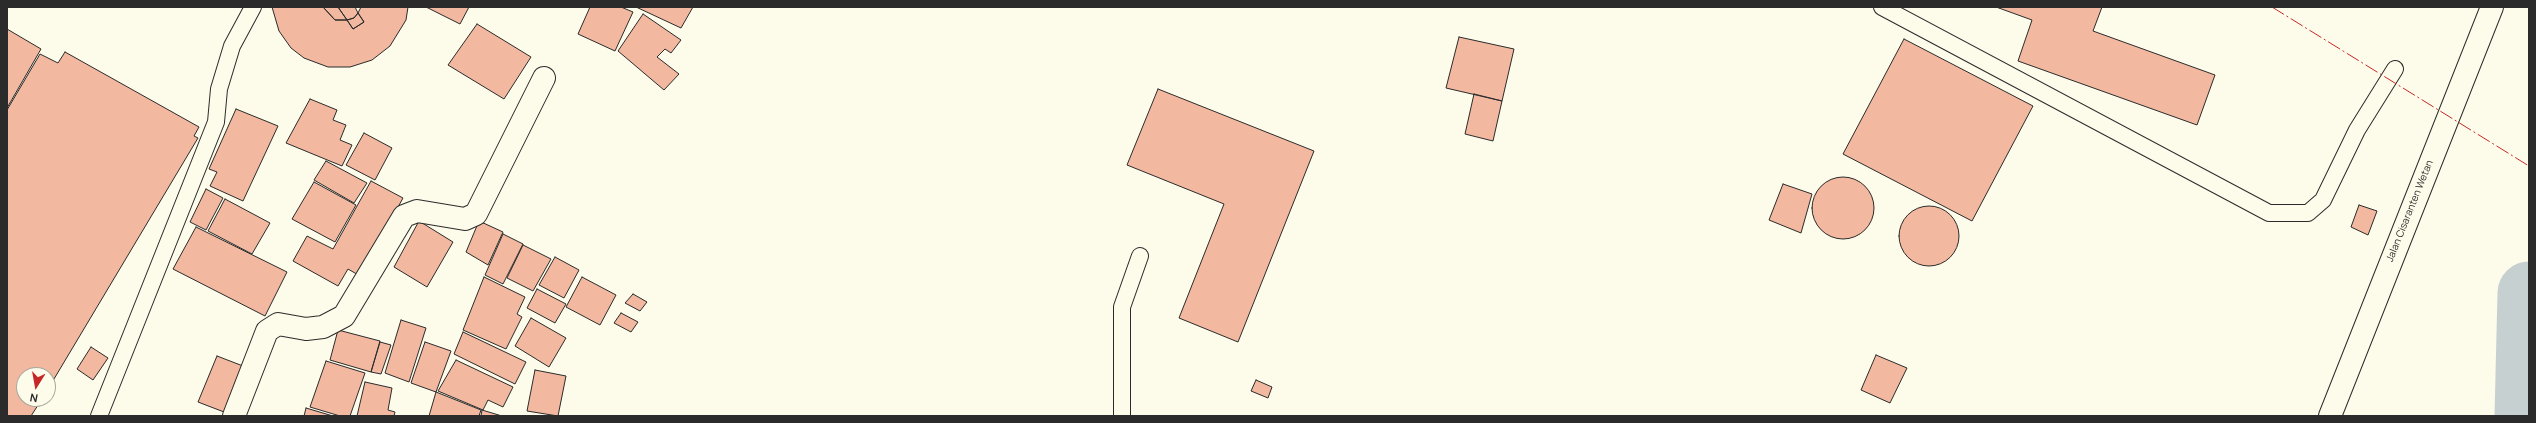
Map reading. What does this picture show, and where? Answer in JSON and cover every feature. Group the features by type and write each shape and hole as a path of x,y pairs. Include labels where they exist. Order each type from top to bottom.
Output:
{"street":[{"name":"Jalan Cisaranten Wetan","path":"2330,416 2492,7"},
{"path":"234,416 267,331 278,324 306,329 323,327 344,316 404,216 417,212 465,219 476,214 544,78"}],"lane":[{"path":"99,416 216,122 219,88 232,46 253,7"},
{"path":"1882,7 2269,213 2308,213 2323,200 2357,130 2395,69"},
{"path":"1122,416 1122,307 1140,256"}],"building":[{"path":"272,7 323,7 335,20 347,20 353,29 364,22 358,13 361,7 408,7 406,20 390,46 372,60 350,67 328,67 304,58 291,48 279,31"},
{"path":"323,7 338,7 347,20 335,20"},
{"path":"338,7 355,7 358,13 354,18 347,20"},
{"path":"426,7 469,7 460,24"},
{"path":"590,7 621,7 633,12 615,51 578,34"},
{"path":"636,7 693,7 681,28"},
{"path":"1996,7 2102,7 2093,31 2215,75 2197,125 2018,61 2032,20"},
{"path":"358,13 364,22 353,29 347,20 354,18"},
{"path":"643,14 681,40 671,53 665,49 657,57 679,74 664,90 618,51"},
{"path":"477,24 531,57 504,99 448,65"},
{"path":"7,29 41,49 7,108"},
{"path":"1459,37 1514,49 1502,101 1446,88"},
{"path":"1904,39 2033,106 1972,221 1843,154"},
{"path":"65,52 199,127 194,136 198,138 56,376 56,367 16,367 16,407 37,407 31,416 7,416 7,110 40,54 58,63"},
{"path":"1158,89 1314,151 1238,342 1179,318 1224,204 1127,165"},
{"path":"1474,94 1502,101 1493,141 1465,134"},
{"path":"310,99 337,110 333,120 346,125 340,140 352,145 342,166 286,143"},
{"path":"236,109 278,126 243,201 210,186 217,172 209,169"},
{"path":"364,133 392,148 375,180 346,165"},
{"path":"326,161 367,183 354,203 314,180"},
{"path":"1837,177 1849,177 1865,186 1872,196 1874,208 1872,220 1865,230 1849,239 1837,239 1826,234 1817,225 1812,214 1812,202 1817,191 1826,182"},
{"path":"371,181 403,198 360,276 348,269 338,286 293,261 307,236 333,249"},
{"path":"314,182 356,205 335,242 292,219"},
{"path":"1783,184 1812,194 1801,233 1769,220"},
{"path":"206,189 223,198 206,230 190,222"},
{"path":"225,199 270,223 252,254 208,231"},
{"path":"2359,205 2377,211 2368,235 2351,227"},
{"path":"1923,206 1935,206 1946,211 1954,219 1959,230 1957,248 1946,261 1935,266 1923,266 1912,261 1904,253 1899,242 1899,230 1904,219 1912,211"},
{"path":"419,221 453,242 427,287 394,267"},
{"path":"479,221 503,232 488,265 466,252"},
{"path":"196,227 287,272 265,316 173,269"},
{"path":"503,234 523,244 503,284 485,275"},
{"path":"523,245 551,259 533,291 507,278"},
{"path":"555,257 579,270 564,298 539,285"},
{"path":"484,277 525,297 517,314 522,317 506,349 463,330"},
{"path":"582,277 616,295 600,325 566,307"},
{"path":"537,289 566,304 555,323 527,308"},
{"path":"633,294 647,302 640,311 625,303"},
{"path":"621,313 638,322 631,332 614,323"},
{"path":"531,318 566,338 549,367 515,346"},
{"path":"401,320 426,328 409,382 385,373"},
{"path":"338,330 380,341 371,372 330,360"},
{"path":"463,332 526,362 515,384 454,354"},
{"path":"380,342 391,345 381,374 371,372"},
{"path":"425,342 451,351 436,392 411,383"},
{"path":"91,347 108,358 93,380 77,369"},
{"path":"1876,355 1907,368 1890,403 1861,390"},
{"path":"217,356 243,366 224,412 198,402"},
{"path":"456,360 513,387 503,407 488,400 483,410 438,391"},
{"path":"326,361 365,373 350,416 340,416 310,407"},
{"path":"535,370 566,376 558,416 527,411"},
{"path":"1256,380 1272,387 1268,398 1251,391"},
{"path":"365,382 392,388 388,410 395,412 394,416 357,416"},
{"path":"436,392 481,410 479,416 429,416"},
{"path":"306,408 333,416 304,416"},
{"path":"482,410 502,416 481,416"}],"waterway":[{"path":"2526,416 2529,293"}],"power":[{"path":"2272,7 2529,166"}]}
